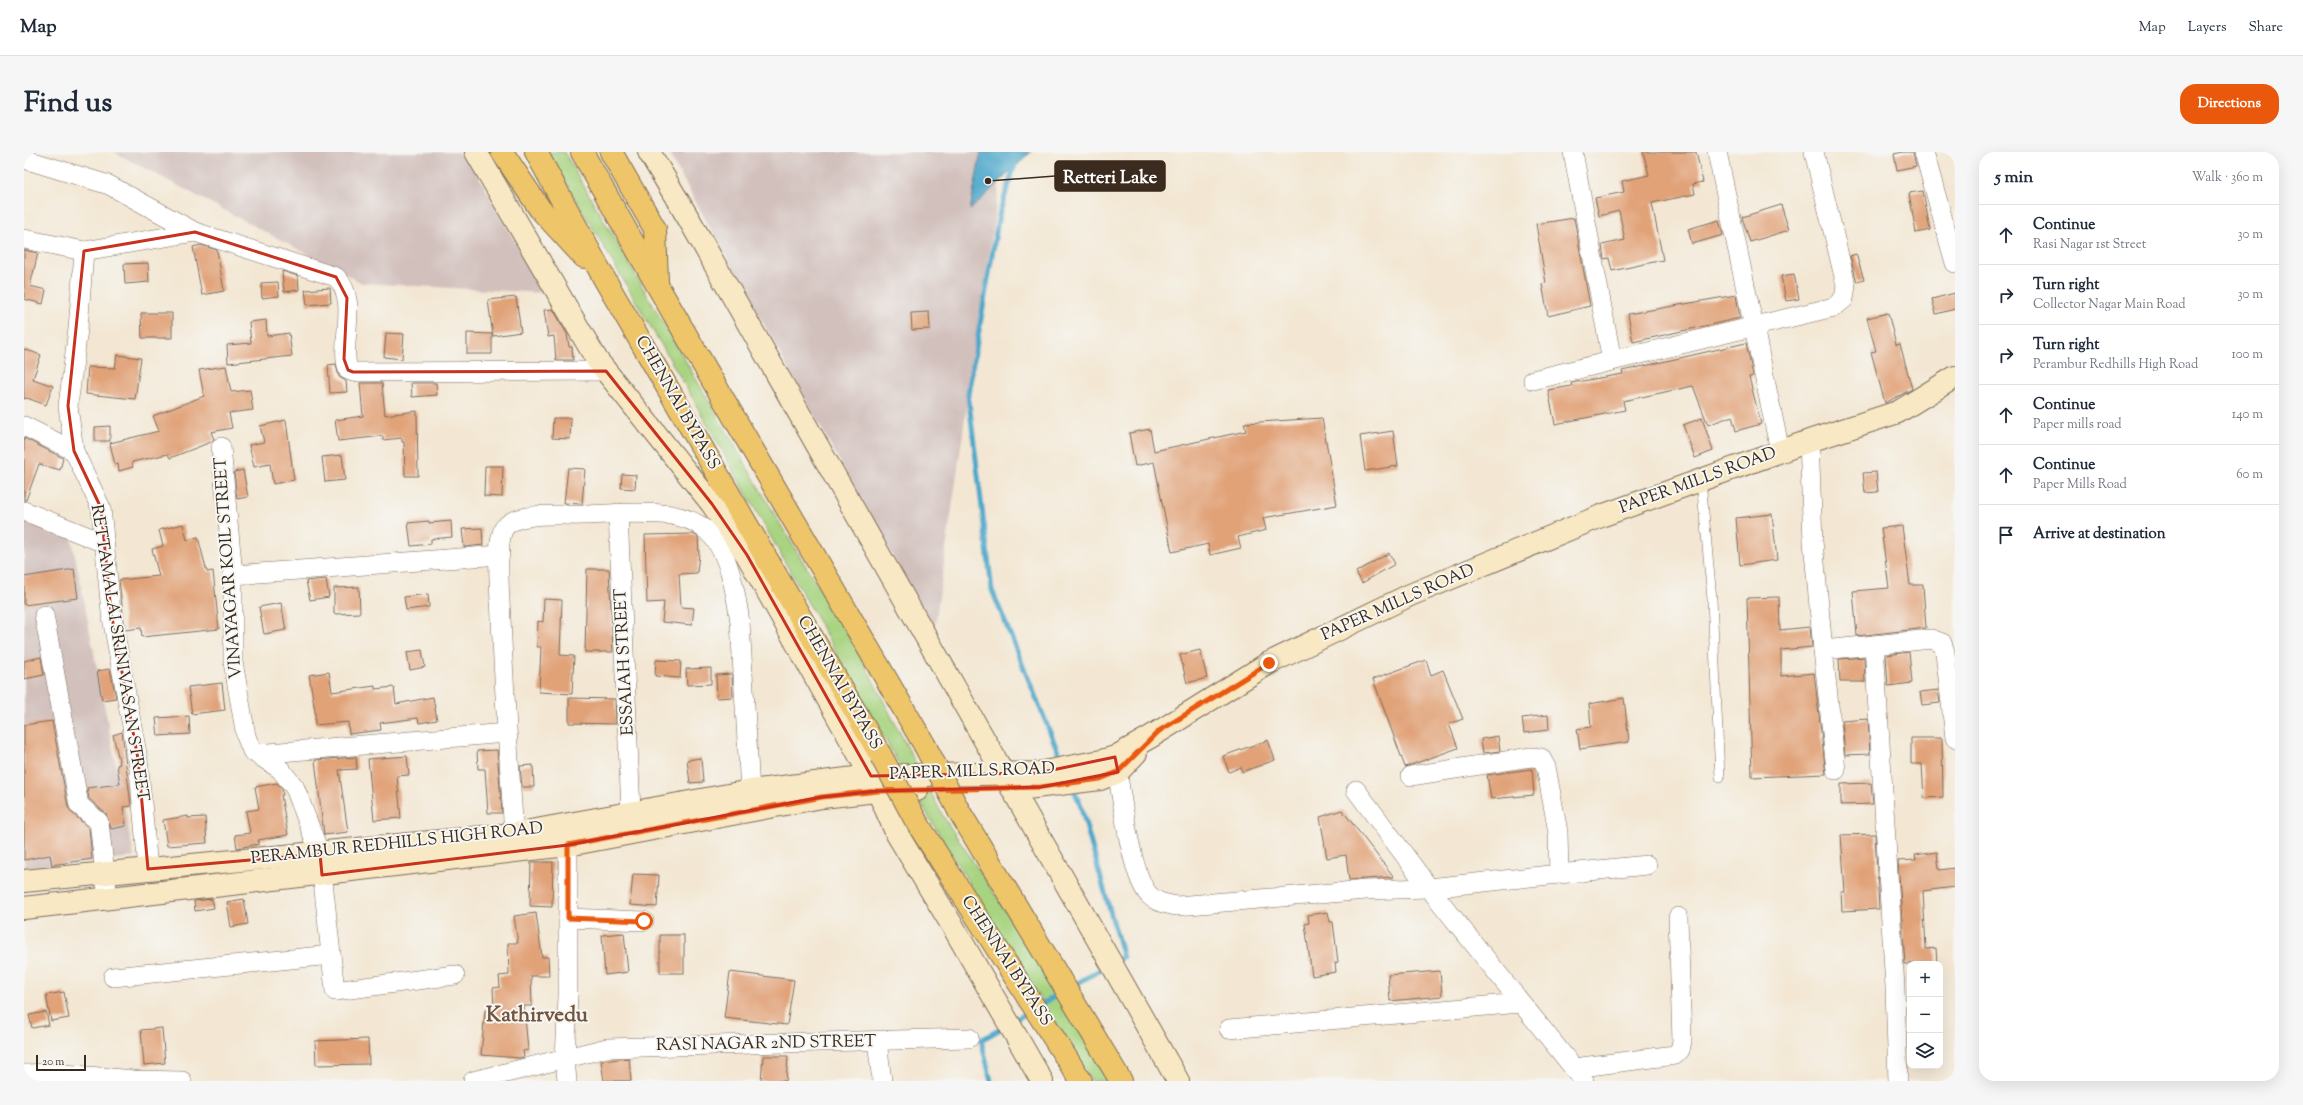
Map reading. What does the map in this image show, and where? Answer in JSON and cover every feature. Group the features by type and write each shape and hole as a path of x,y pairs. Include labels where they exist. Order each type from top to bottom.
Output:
{"highway":[{"path":"502,152 540,209 605,280"},
{"path":"536,152 605,280"},
{"name":"CHENNAI BYPASS","path":"582,152 657,285 924,744 959,811 1121,1081"},
{"path":"611,152 655,229 657,285"},
{"name":"CHENNAI BYPASS","path":"605,280 881,756 916,821 1081,1081"}],"main road":[{"path":"476,152 597,360 712,504 747,555 874,784 897,834 955,930 1042,1081"},
{"path":"649,152 690,221 1178,1081"},
{"name":"PAPER MILLS ROAD","path":"838,780 874,784 1011,787 1040,780 1109,768 1152,736 1269,663 1410,595 1601,516 1809,441 1898,412 1955,377"},
{"name":"PERAMBUR REDHILLS HIGH ROAD","path":"24,881 320,854 514,834 750,791 838,780"},
{"name":"PAPER MILLS ROAD","path":"822,797 874,784"},
{"name":"PERAMBUR REDHILLS HIGH ROAD","path":"24,908 322,875 568,845 822,797"},
{"path":"148,869 152,894"}],"street":[{"path":"1573,152 1612,361"},
{"path":"1717,152 1780,452"},
{"path":"1533,380 1834,307 1844,299 1846,285 1814,152"},
{"path":"1924,152 1955,263"},
{"path":"24,159 109,184 195,232 336,277 342,282 348,298 344,359 348,370 353,372 606,372"},
{"path":"24,239 84,251 195,232"},
{"name":"RETTAMALAI SRINIVASAN STREET","path":"84,251 78,329 68,406 74,451 100,508 111,612 138,759 148,869"},
{"path":"24,426 74,451"},
{"path":"1809,441 1813,541 1836,770"},
{"name":"VINAYAGAR KOIL STREET","path":"221,447 233,575 233,662 246,736 252,751 280,769 295,788 320,854 335,991 455,975"},
{"path":"24,511 104,543"},
{"path":"514,834 506,733 499,576 500,555 504,528 512,521 542,515 618,513 669,515 689,519 705,529 721,549 736,595 740,622 750,791"},
{"name":"ESSAIAH STREET","path":"618,513 631,812"},
{"path":"233,575 500,555"},
{"path":"44,614 80,805 98,822 108,899"},
{"path":"1823,650 1931,639 1942,643 1945,652 1955,738"},
{"path":"1874,645 1895,987 1898,1081"},
{"path":"257,754 506,733"},
{"path":"1411,776 1531,757 1541,758 1546,767 1558,832 1559,874"},
{"path":"1109,768 1135,867 1142,885 1150,896 1162,904 1177,906 1366,890 1429,888 1647,864"},
{"path":"1356,790 1429,888 1579,1074 1675,1055 1680,1050 1682,1041 1678,917"},
{"path":"564,824 568,845 568,997 565,1059 567,1081"},
{"path":"568,918 644,921"},
{"path":"113,977 331,955"},
{"path":"1229,1029 1520,1002"},
{"name":"RASI NAGAR 2ND STREET","path":"473,1081 607,1048 969,1038"},
{"path":"877,1041 882,1081"},
{"path":"24,1074 53,1077 182,1081"}],"lane":[{"path":"1701,480 1712,599 1720,777"}],"highlighted area":[{"path":"195,232 336,277 347,298 344,359 348,370 353,372 606,371 712,504 747,555 871,776 1038,773 1115,757 1118,772 1041,787 877,791 822,797 568,845 322,875 320,854 148,869 138,759 111,612 101,508 74,451 68,406 84,251"}],"shaded area":[{"path":"114,152 465,152 544,293 362,283"},
{"path":"668,152 1004,152 934,631"},
{"path":"24,510 70,530 134,857 24,869"}],"green space":[{"path":"548,152 564,152 786,534 855,646 943,816 1055,986 1112,1081 1091,1081 933,824 685,385"}],"water":[{"path":"981,152 1031,152 970,210"}],"building":[{"path":"1643,152 1696,152 1703,182 1693,184 1695,194 1652,203 1663,260 1612,271 1609,258 1604,259 1602,245 1625,240 1619,211 1599,216 1595,198 1624,192 1622,181 1649,175"},
{"path":"1913,152 1916,166 1897,170 1894,154"},
{"path":"1923,191 1930,230 1916,233 1909,193"},
{"path":"1781,205 1789,230 1750,242 1742,217"},
{"path":"1574,218 1590,306 1548,316 1542,284 1546,283 1536,224"},
{"path":"1719,220 1723,235 1692,244 1688,229"},
{"path":"201,245 217,250 224,291 202,295 193,247"},
{"path":"24,250 38,253 30,286 46,290 43,304 24,299"},
{"path":"1856,254 1864,280 1857,282 1850,256"},
{"path":"148,263 149,282 125,284 124,264"},
{"path":"282,271 298,276 299,290 284,292"},
{"path":"1794,274 1799,299 1786,301 1781,276"},
{"path":"278,282 279,296 262,298 261,283"},
{"path":"330,288 331,303 307,305 305,290"},
{"path":"1955,293 1955,309 1936,314 1932,299"},
{"path":"1736,295 1740,318 1633,342 1628,314"},
{"path":"516,297 521,332 493,336 488,300"},
{"path":"553,309 567,334 569,347 572,347 573,360 556,360 554,336 548,337 544,310"},
{"path":"929,312 930,329 912,330 911,313"},
{"path":"141,313 172,313 172,338 142,338"},
{"path":"1888,313 1896,345 1900,344 1912,389 1885,403 1871,352 1876,351 1867,318"},
{"path":"266,320 267,336 289,333 292,356 228,363 227,345 251,343 249,322"},
{"path":"386,333 404,334 402,359 384,357"},
{"path":"467,333 492,334 492,354 467,354"},
{"path":"1746,343 1753,376 1749,377 1761,424 1736,431 1732,416 1708,425 1693,386 1623,401 1625,410 1555,424 1548,390 1572,386 1571,383 1623,374 1622,371"},
{"path":"24,349 41,355 33,379 53,386 46,405 27,398 24,399"},
{"path":"117,355 141,358 135,399 86,394 88,367 115,368"},
{"path":"336,364 339,377 346,381 347,392 330,393 328,365"},
{"path":"226,366 231,392 250,390 253,410 229,413 232,428 211,432 214,439 211,442 170,458 168,454 132,462 133,467 119,471 118,464 115,465 110,443 159,431 153,416 204,396 199,370"},
{"path":"360,383 382,383 385,415 417,411 418,476 405,476 404,442 402,442 402,438 383,440 383,436 338,441 335,420 363,416"},
{"path":"411,383 436,383 437,395 412,397"},
{"path":"553,418 571,418 570,439 552,438"},
{"path":"1322,418 1337,505 1263,518 1266,530 1238,537 1241,548 1210,555 1208,544 1172,552 1154,462 1135,466 1129,433 1150,429 1154,451 1246,431 1244,423"},
{"path":"1702,418 1713,451 1695,458 1683,425"},
{"path":"286,420 294,480 273,484 270,464 254,467 249,445 264,442 260,426"},
{"path":"110,426 110,441 95,441 95,427"},
{"path":"1393,431 1398,466 1365,471 1360,436"},
{"path":"24,438 63,458 60,470 39,464 26,500 24,500"},
{"path":"342,455 345,480 325,482 322,457"},
{"path":"485,466 503,466 502,497 484,496"},
{"path":"568,468 585,469 582,504 564,503"},
{"path":"243,470 248,497 237,499 234,472"},
{"path":"1876,472 1878,492 1865,493 1863,473"},
{"path":"622,474 636,475 635,489 621,488"},
{"path":"1772,514 1777,560 1740,565 1736,518"},
{"path":"429,521 429,523 451,521 452,537 431,539 431,544 411,546 408,523"},
{"path":"183,524 187,540 198,537 207,572 213,571 219,629 142,637 141,628 125,630 119,580 159,576 152,549 163,546 159,530"},
{"path":"1902,526 1910,585 1923,585 1926,628 1857,636 1853,591 1889,588 1881,528"},
{"path":"482,528 483,545 464,547 462,529"},
{"path":"693,534 698,537 699,553 697,573 679,574 681,607 694,608 692,625 662,622 664,602 647,603 645,535"},
{"path":"1389,553 1395,564 1362,583 1356,572"},
{"path":"74,569 78,598 24,605 24,577"},
{"path":"587,569 609,569 613,652 585,652"},
{"path":"326,579 329,597 310,600 306,581"},
{"path":"359,587 360,613 334,614 334,588"},
{"path":"428,594 429,607 406,610 404,597"},
{"path":"1779,597 1780,630 1810,627 1812,647 1781,650 1781,676 1814,673 1826,774 1752,777 1747,598"},
{"path":"544,599 562,600 560,655 574,656 572,694 539,692 541,647 537,647 538,621 543,622"},
{"path":"281,603 286,630 264,634 259,607"},
{"path":"422,650 425,667 410,670 407,652"},
{"path":"1200,650 1207,678 1187,683 1180,655"},
{"path":"1909,652 1912,683 1888,686 1886,655"},
{"path":"41,657 44,675 24,679 24,661"},
{"path":"1864,657 1865,682 1840,682 1839,659"},
{"path":"656,660 681,661 680,678 655,676"},
{"path":"1426,660 1431,675 1443,670 1463,719 1449,724 1458,748 1405,767 1373,679"},
{"path":"711,668 711,684 687,685 686,669"},
{"path":"110,669 116,698 102,700 97,671"},
{"path":"329,672 332,692 375,686 375,689 394,687 396,704 433,697 437,720 419,723 418,718 380,723 381,730 349,734 348,722 315,725 315,711 309,675"},
{"path":"732,674 733,697 717,698 716,675"},
{"path":"222,683 225,710 192,714 188,687"},
{"path":"1938,690 1940,703 1922,705 1920,692"},
{"path":"569,698 615,699 616,724 569,723"},
{"path":"1624,698 1629,742 1580,749 1577,729 1591,727 1589,704"},
{"path":"1548,715 1549,730 1524,733 1522,718"},
{"path":"189,716 190,734 158,736 156,718"},
{"path":"1868,719 1870,754 1845,755 1842,721"},
{"path":"52,721 68,807 72,813 89,828 92,859 52,865 50,855 24,860 24,725"},
{"path":"122,732 131,806 123,807 126,826 111,829 106,814 89,799 87,788 120,784 117,765 120,764 113,735"},
{"path":"1498,736 1500,751 1483,753 1481,739"},
{"path":"1911,738 1942,738 1943,797 1924,798 1922,764 1911,764"},
{"path":"1268,740 1275,760 1242,772 1241,767 1229,772 1223,756"},
{"path":"497,750 502,813 488,813 485,769 478,769 477,751"},
{"path":"407,756 409,775 397,776 401,818 374,820 368,759"},
{"path":"356,757 357,769 339,770 348,832 324,835 315,760"},
{"path":"701,758 703,782 690,783 687,760"},
{"path":"533,765 534,787 522,787 520,766"},
{"path":"1532,769 1534,795 1491,799 1487,775"},
{"path":"277,783 282,789 283,795 281,795 288,835 258,840 259,844 237,848 235,835 250,833 246,811 259,809 255,787"},
{"path":"1871,783 1873,804 1841,805 1841,784"},
{"path":"1342,810 1394,877 1349,880 1346,855 1327,858 1320,817"},
{"path":"188,816 188,818 205,817 207,843 167,846 163,820"},
{"path":"1875,834 1879,909 1842,911 1841,892 1845,892 1841,835"},
{"path":"1937,852 1939,870 1955,868 1955,887 1923,891 1926,949 1936,948 1937,961 1907,961 1907,964 1905,964 1898,861 1916,860 1915,855"},
{"path":"531,862 553,862 552,907 530,906"},
{"path":"633,874 659,875 657,907 630,905"},
{"path":"212,899 214,908 195,911 194,901"},
{"path":"244,899 248,924 231,927 227,902"},
{"path":"1328,912 1330,922 1333,922 1338,962 1335,963 1336,972 1312,976 1305,924 1309,923 1308,915"},
{"path":"536,913 542,957 548,957 549,976 531,976 532,1006 524,1006 528,1050 523,1051 524,1057 519,1058 481,1055 485,1010 494,1011 493,988 500,987 499,976 509,975 508,943 518,943 514,916"},
{"path":"624,933 628,972 605,975 602,935"},
{"path":"660,935 684,935 684,973 660,973"},
{"path":"1440,971 1442,996 1390,1001 1388,975"},
{"path":"730,972 794,980 787,1025 724,1018"},
{"path":"64,992 69,1018 51,1021 46,995"},
{"path":"46,1012 49,1025 32,1028 29,1015"},
{"path":"162,1028 165,1063 144,1065 141,1030"},
{"path":"368,1039 369,1064 316,1065 315,1041"},
{"path":"763,1056 788,1056 786,1081 761,1081"},
{"path":"629,1058 631,1081 604,1081 601,1061"}],"waterway":[{"path":"1019,152 999,215 968,394 992,590 1063,764"},
{"path":"1073,788 1080,804 1123,957 1116,961"},
{"path":"1071,987 1107,966"},
{"path":"1038,1006 1063,992"},
{"path":"1013,1021 1030,1011"},
{"path":"991,1081 981,1040 1004,1027"}],"place":[{"name":"Retteri Lake","path":"988,181"}],"district":[{"name":"Kathirvedu","path":"537,1016"}],"route":[{"path":"644,921 568,918 568,845 822,797 877,791 1041,787 1100,779 1118,772 1152,736 1159,731 1269,663"}]}
